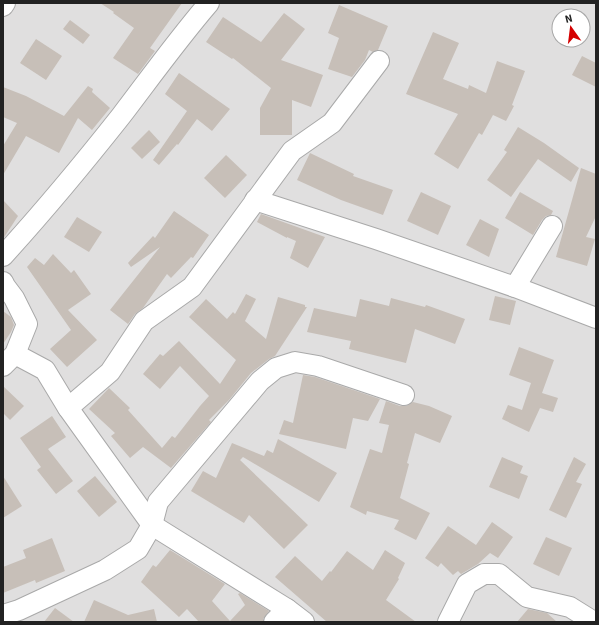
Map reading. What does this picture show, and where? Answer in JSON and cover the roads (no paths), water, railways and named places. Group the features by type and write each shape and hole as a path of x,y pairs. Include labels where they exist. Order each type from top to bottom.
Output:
{"street":[{"path":"3,256 31,225 120,117 182,34 209,3"},
{"path":"68,408 110,372 144,321 192,288 292,151 332,123 379,62"},
{"path":"256,200 376,239 515,287 596,318"},
{"path":"515,287 552,226"},
{"path":"3,282 14,298 27,324 9,360 45,370 68,408 152,525 280,615 304,622"},
{"path":"3,615 19,610 106,570 138,549 152,525 158,502 260,380 276,368 295,362 318,366 404,394"},
{"path":"448,622 467,584 484,574 499,574 527,597 570,608 593,620"}]}
